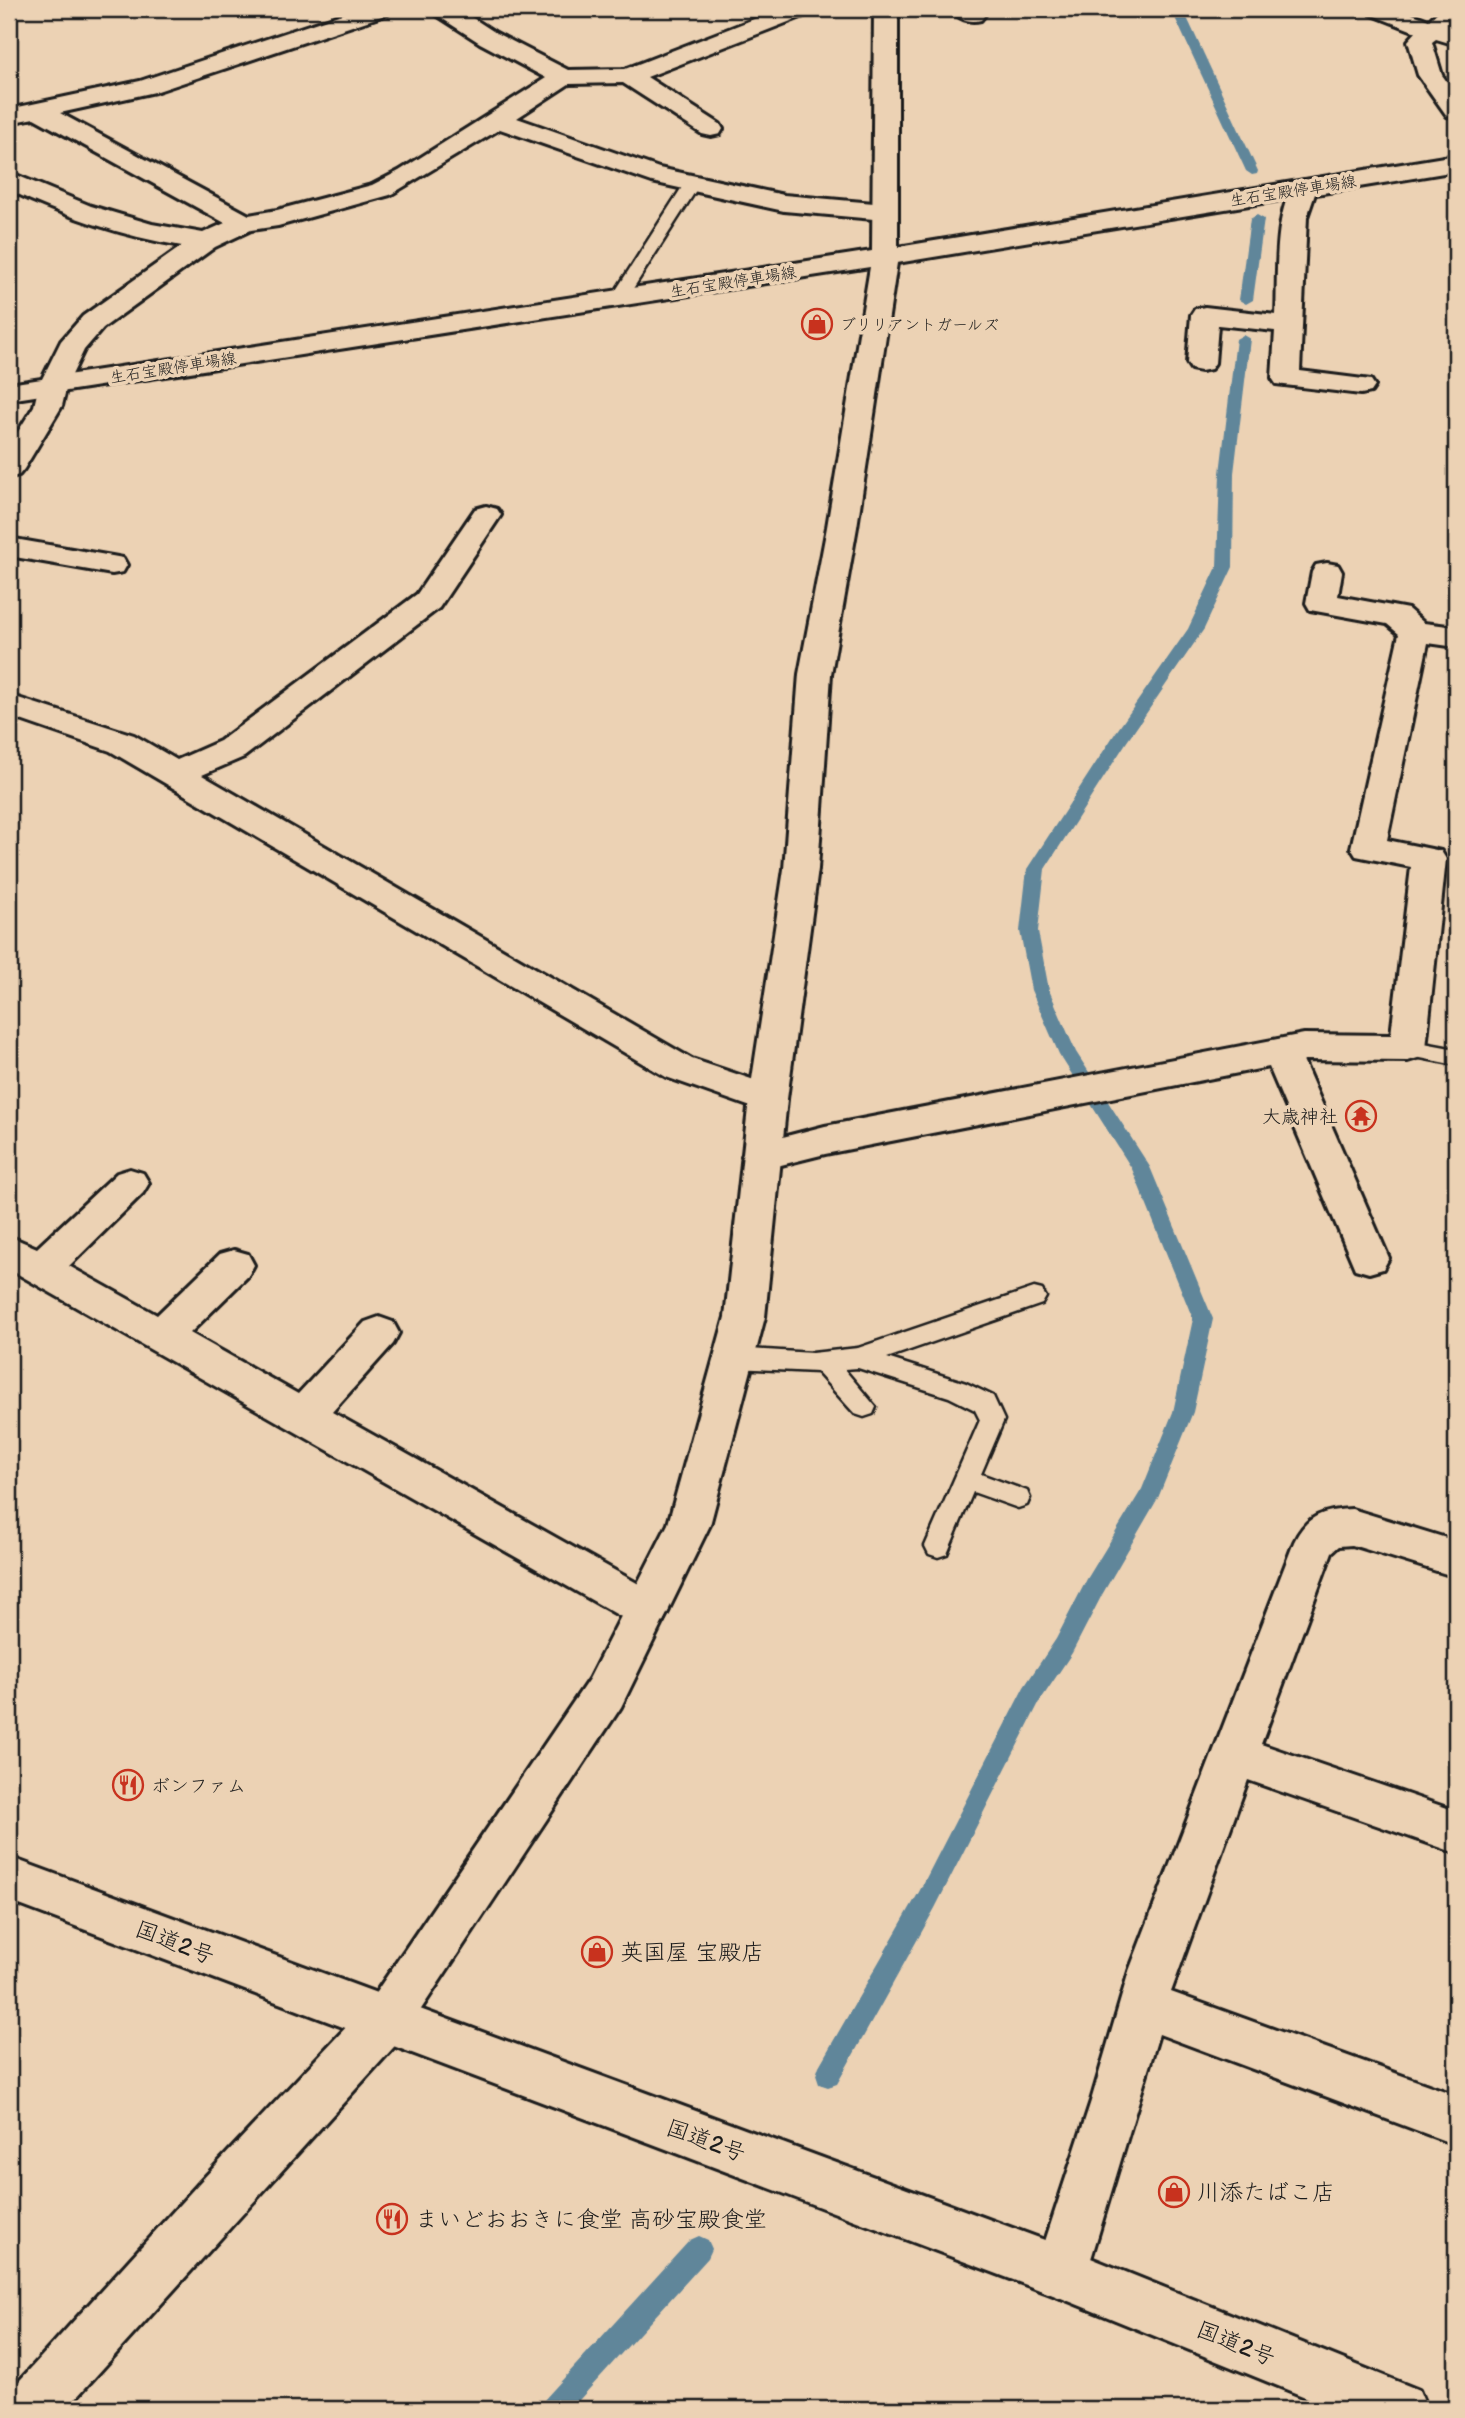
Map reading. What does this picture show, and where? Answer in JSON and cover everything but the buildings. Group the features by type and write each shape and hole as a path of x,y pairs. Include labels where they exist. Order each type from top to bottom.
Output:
{"main road":[{"path":"9,116 146,87 380,9"},
{"path":"443,9 488,38 564,77 628,76 801,9"},
{"path":"30,2409 218,2200 385,2021 606,1693 689,1525 745,1318 768,1099 779,1038 801,869 815,674 844,513 884,257 886,9"},
{"path":"1378,9 1456,39"},
{"path":"1454,9 1420,41 1430,75 1456,111"},
{"path":"628,76 711,129"},
{"path":"9,469 48,406 53,385 71,347 93,322 206,241 245,223 278,218 381,190 408,176 564,77"},
{"path":"37,110 245,223"},
{"path":"496,119 652,174 692,184 784,203 885,212"},
{"name":"生石宝殿停車場線","path":"9,392 884,257 1456,163"},
{"path":"9,180 91,217 139,232 206,241"},
{"path":"1304,188 1294,217 1286,377 1361,386"},
{"path":"1201,363 1205,315 1287,324"},
{"path":"175,774 232,749 428,601 486,515"},
{"path":"9,547 112,565"},
{"path":"1327,572 1321,603 1397,616 1415,631 1456,637"},
{"path":"761,1156 825,1140 1304,1046 1408,1048 1443,856 1368,848 1415,631"},
{"path":"9,705 122,743 679,1068 768,1099"},
{"path":"1281,1051 1369,1258"},
{"path":"130,1183 25,1260 647,1610"},
{"path":"160,1336 234,1265"},
{"path":"302,1417 379,1333"},
{"path":"1061,2272 1153,1971 1237,1756 1315,1542 1329,1528 1352,1527 1456,1559"},
{"path":"1237,1756 1456,1832"},
{"name":"国道2号","path":"9,1879 1061,2272 1401,2409"},
{"path":"1144,2005 1456,2120"}],"lane":[{"path":"619,298 692,184"},
{"path":"1408,1048 1456,1057"},
{"path":"734,1358 822,1362 858,1358 1034,1297"},
{"path":"858,1358 957,1390 984,1403 992,1420 937,1546"},
{"path":"822,1362 864,1407"},
{"path":"966,1479 1018,1498"}],"waterway":[{"path":"1177,9 1252,171"},
{"path":"1246,300 1257,219"},
{"path":"828,2075 927,1900 1032,1694 1064,1646 1095,1586 1151,1492 1183,1412 1203,1319 1141,1167 1068,1054 1040,990 1029,931 1036,869 1120,739 1196,629 1225,567 1227,473 1243,339"},
{"path":"553,2409 699,2249"}],"place":[{"name":"ブリリアントガールズ","path":"817,324"},
{"name":"大歳神社","path":"1361,1116"},
{"name":"ボンファム","path":"128,1785"},
{"name":"英国屋 宝殿店","path":"597,1952"},
{"name":"川添たばこ店","path":"1174,2192"},
{"name":"まいどおおきに食堂 高砂宝殿食堂","path":"392,2219"}]}
